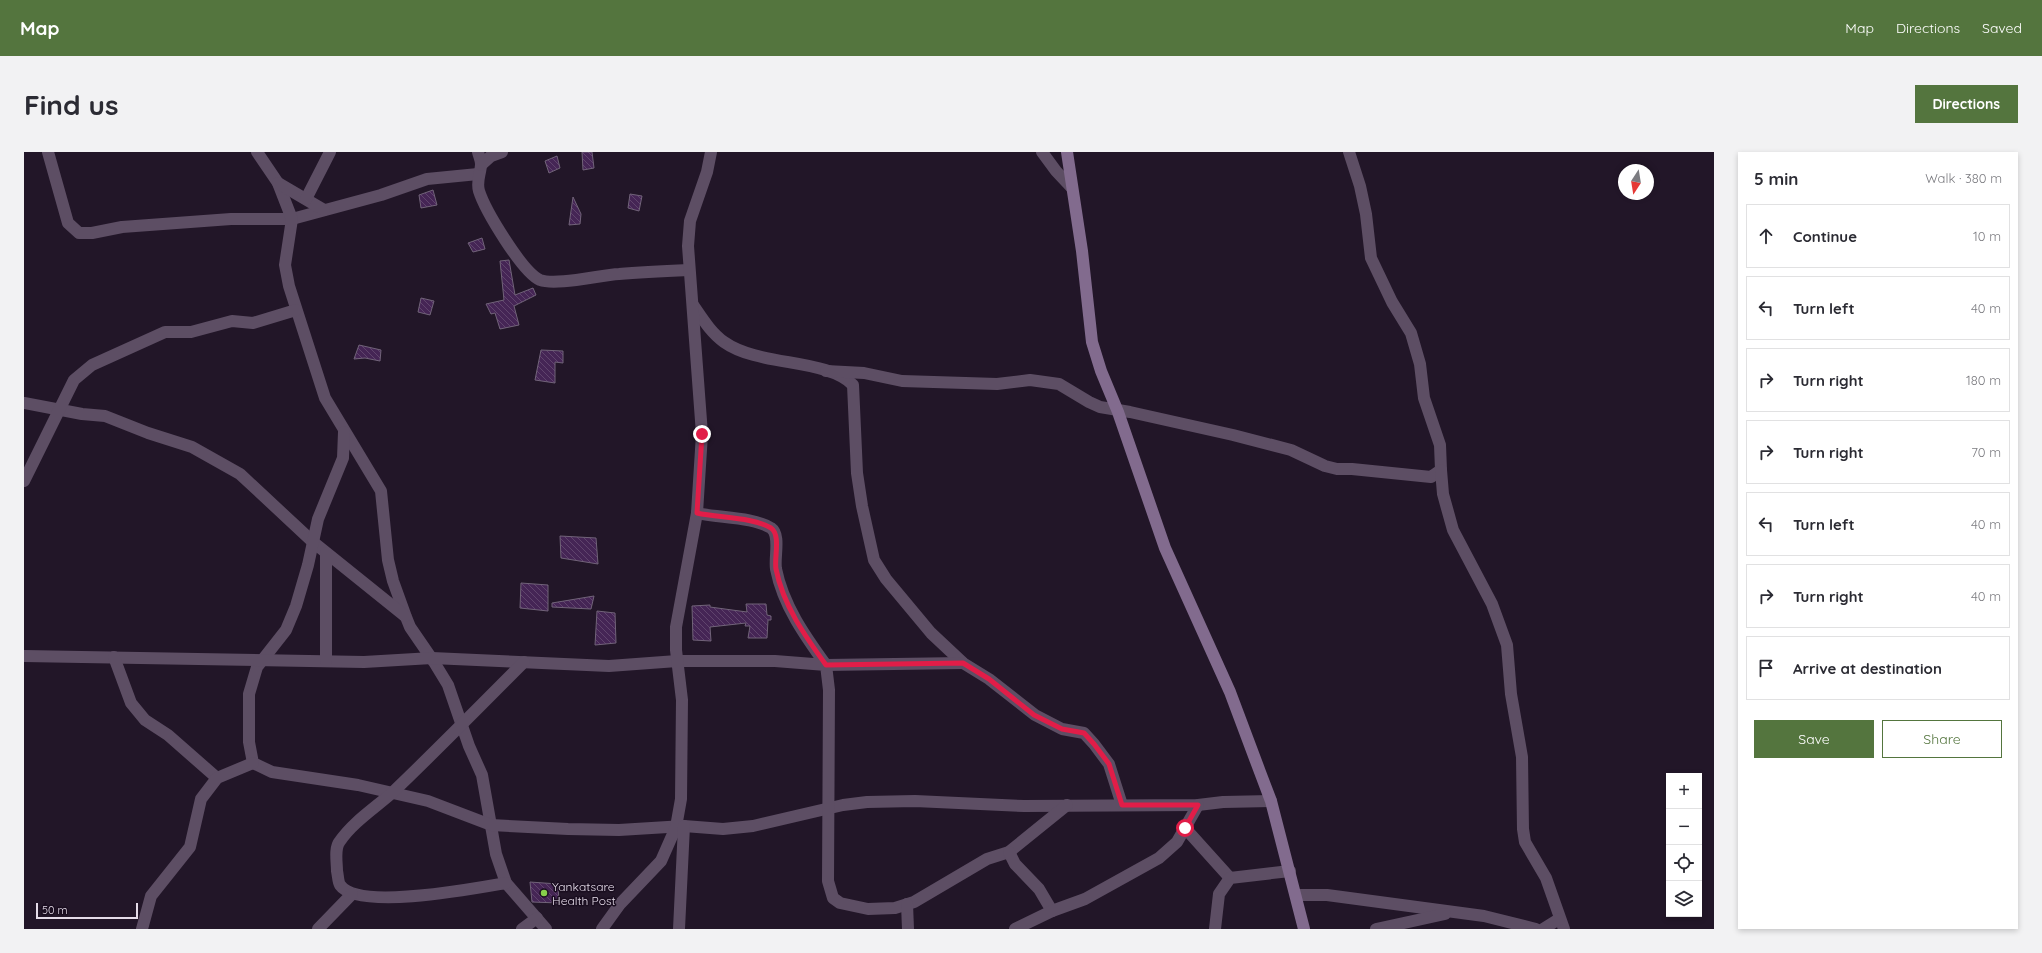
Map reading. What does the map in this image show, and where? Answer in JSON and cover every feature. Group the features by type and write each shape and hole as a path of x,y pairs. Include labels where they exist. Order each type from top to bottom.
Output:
{"street":[{"path":"48,152 68,223 79,233 92,233 122,227 231,219 292,219 382,195 428,180 479,169 491,156 502,152"},
{"path":"257,152 278,183 292,219 285,265 296,310 325,398 344,432 372,473 381,491 388,560 392,581 410,628 432,658 448,685 469,746 482,774 496,854 506,883 546,929"},
{"path":"306,198 330,152"},
{"path":"478,152 478,190 510,248 527,270 541,280 564,281 618,274 689,270"},
{"path":"678,929 682,799 682,700 677,661 676,627 697,513 702,434 688,246 690,221 707,172 711,152"},
{"path":"1042,152 1056,171 1071,187"},
{"path":"1067,152 1071,187 1082,251 1092,342 1164,548 1230,692 1271,801 1304,929"},
{"path":"1349,152 1360,186 1366,214 1371,258 1392,302 1411,333 1420,364 1424,398 1440,445 1442,494 1453,530 1492,604 1507,645 1511,694 1522,757 1524,835 1529,851 1546,878 1562,924 1543,929"},
{"path":"278,183 306,198 324,210"},
{"path":"692,304 706,324 724,342 745,353 826,371 846,378 853,384 857,473 874,560 886,580 913,614 963,663 989,679 1034,715 1062,729 1084,733 1109,764 1122,805"},
{"path":"24,481 74,380 92,365 165,332 191,332 232,321 253,322 296,310"},
{"path":"826,371 864,372 902,381 997,384 1030,380 1059,384 1089,402 1117,411 1130,412 1284,448 1325,466 1337,469 1396,472 1418,477 1431,477 1441,470"},
{"path":"24,403 59,410 105,416 148,433 192,447 240,474 313,542 406,617"},
{"path":"253,763 249,742 249,694 257,667 286,630 296,606 318,519 343,458 344,432"},
{"path":"697,513 758,522 772,529 776,534 776,568 786,600 803,633 826,665 829,690 828,881 833,898 840,903 868,909 895,908 914,902 987,859 1009,852 1067,805"},
{"path":"326,552 326,661"},
{"path":"24,656 263,659 364,662 432,658 609,666 677,661 775,661 826,665 963,663"},
{"path":"114,657 131,703 141,714 217,778"},
{"path":"506,883 460,891 400,897 352,894 340,886 337,864 339,842 357,822 392,792 524,662"},
{"path":"142,929 151,896 190,847 201,799 217,778 253,763 272,772 350,783 428,801 491,825 619,830 680,827 723,830 753,826 829,810 843,805 867,802 915,801 1024,806 1198,805 1223,802 1271,801"},
{"path":"1015,929 1052,911 1085,899 1159,858 1177,842 1198,805"},
{"path":"602,929 620,904 662,861 680,827"},
{"path":"1185,828 1230,878"},
{"path":"1009,852 1014,864 1039,889 1052,911"},
{"path":"1215,929 1219,894 1230,878 1290,871"},
{"path":"318,929 352,894"},
{"path":"1296,895 1327,895 1484,916 1536,929"},
{"path":"907,904 908,929"},
{"path":"1376,929 1454,912"},
{"path":"522,929 537,918"}],"building":[{"path":"582,152 592,152 594,168 583,170"},
{"path":"557,156 560,168 549,173 545,161"},
{"path":"433,190 437,205 421,208 419,195"},
{"path":"630,194 642,196 639,211 628,208"},
{"path":"573,197 581,214 580,224 569,225"},
{"path":"482,238 485,249 473,252 468,243"},
{"path":"509,260 515,295 533,288 536,295 514,306 519,325 500,329 495,313 491,314 486,304 504,300 500,261"},
{"path":"421,298 434,301 430,315 418,312"},
{"path":"359,345 381,350 380,361 365,358 354,359"},
{"path":"541,350 563,351 563,363 555,362 555,383 535,380"},
{"path":"560,536 596,538 598,564 561,558"},
{"path":"521,583 548,585 548,611 520,608"},
{"path":"594,596 591,609 552,607 552,603"},
{"path":"746,604 766,604 767,615 771,616 771,620 768,620 767,638 748,638 750,626 745,626 746,623 710,627 711,641 693,640 692,606 710,605 710,607 747,612"},
{"path":"597,611 615,613 616,643 595,645"},
{"name":"Yankatsare Health Post","path":"530,882 558,884 559,903 532,902"}],"place":[{"name":"Yankatsare Health Post","path":"544,893"}],"route":[{"path":"702,434 697,513 714,517 758,522 772,529 776,534 776,568 786,600 803,633 826,665 963,663 989,679 1034,715 1062,729 1084,733 1109,764 1122,805 1198,805 1185,828"}]}
